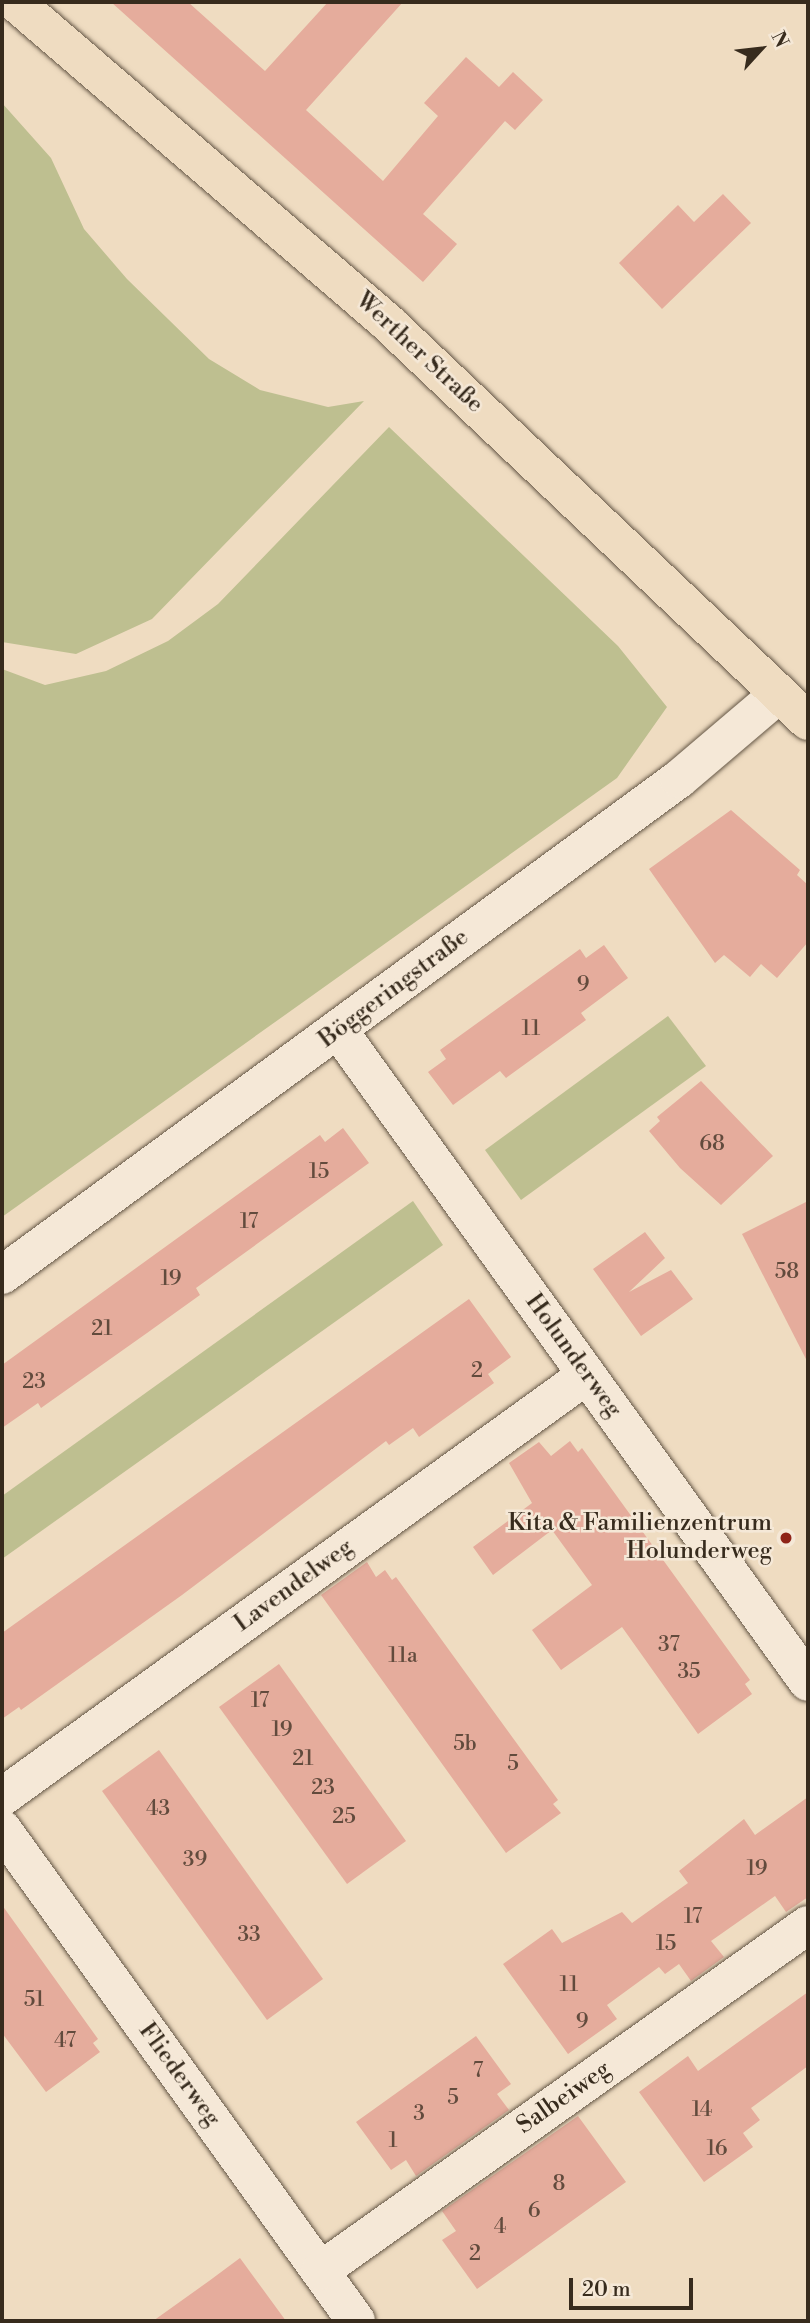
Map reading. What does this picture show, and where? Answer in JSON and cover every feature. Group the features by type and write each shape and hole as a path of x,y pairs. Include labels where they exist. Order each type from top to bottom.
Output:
{"main road":[{"name":"Werther Straße","path":"15,2 389,324 808,721"}],"street":[{"name":"Böggeringstraße","path":"2,1275 679,779 779,694"},
{"name":"Holunderweg","path":"338,1031 808,1682"},
{"name":"Lavendelweg","path":"2,1797 586,1375"},
{"name":"Fliederweg","path":"2,1829 356,2321"},
{"name":"Salbeiweg","path":"320,2271 808,1926"}],"green space":[{"path":"2,103 51,158 84,229 127,279 209,359 260,390 328,407 364,401 152,619 76,654 2,642"},
{"path":"389,427 618,646 667,707 617,778 2,1217 2,669 45,685 106,671 168,641 218,604"},
{"path":"668,1016 706,1066 521,1200 485,1150"},
{"path":"413,1201 443,1245 2,1559 2,1496"}],"building":[{"path":"111,2 188,2 265,71 328,2 403,2 306,110 383,181 438,116 424,103 466,57 499,87 513,72 543,100 515,130 505,121 423,214 457,244 423,282"},
{"path":"723,194 751,223 662,309 619,263 678,205 694,222"},
{"path":"731,810 800,870 797,875 808,885 808,942 777,978 761,964 750,977 724,955 715,963 649,869"},
{"path":"604,945 628,978 581,1013 586,1020 506,1078 500,1071 453,1105 428,1072 446,1059 440,1050 580,949 586,958"},
{"path":"701,1081 773,1156 721,1205 680,1168 649,1131 660,1121 657,1117"},
{"path":"343,1128 369,1163 196,1288 200,1295 41,1408 38,1403 2,1428 2,1365 320,1135 325,1142"},
{"path":"808,1201 808,1363 742,1234"},
{"path":"645,1232 665,1258 629,1292 671,1270 693,1299 641,1336 593,1269"},
{"path":"469,1299 511,1357 488,1374 494,1383 419,1437 413,1428 389,1445 386,1441 182,1595 21,1710 19,1707 2,1719 2,1633"},
{"path":"570,1441 578,1452 582,1448 750,1680 745,1684 752,1694 698,1734 622,1627 561,1670 532,1630 592,1585 552,1530 493,1575 473,1547 532,1503 509,1463 539,1442 551,1456"},
{"path":"367,1562 376,1577 385,1570 392,1580 396,1577 558,1800 553,1804 561,1813 506,1853 321,1595"},
{"path":"279,1664 406,1841 347,1884 219,1707"},
{"path":"159,1750 323,1979 267,2020 102,1791"},
{"path":"808,1797 808,1897 786,1912 775,1896 711,1941 724,1957 691,1981 679,1964 665,1974 659,1967 607,2005 617,2019 568,2054 503,1964 552,1929 562,1943 622,1912 632,1923 688,1883 679,1871 744,1819 755,1835"},
{"path":"2,1905 98,2039 93,2043 100,2052 46,2092 2,2033"},
{"path":"808,1992 808,2066 751,2108 760,2120 743,2133 753,2147 704,2182 639,2092 688,2056 698,2071"},
{"path":"476,2036 511,2084 497,2094 509,2110 416,2176 406,2160 391,2170 356,2122"},
{"path":"578,2116 626,2182 477,2289 442,2240 456,2231 442,2211"},
{"path":"240,2258 286,2321 153,2321 209,2281"}],"place":[{"name":"Kita & Familienzentrum Holunderweg","path":"786,1538"}]}
